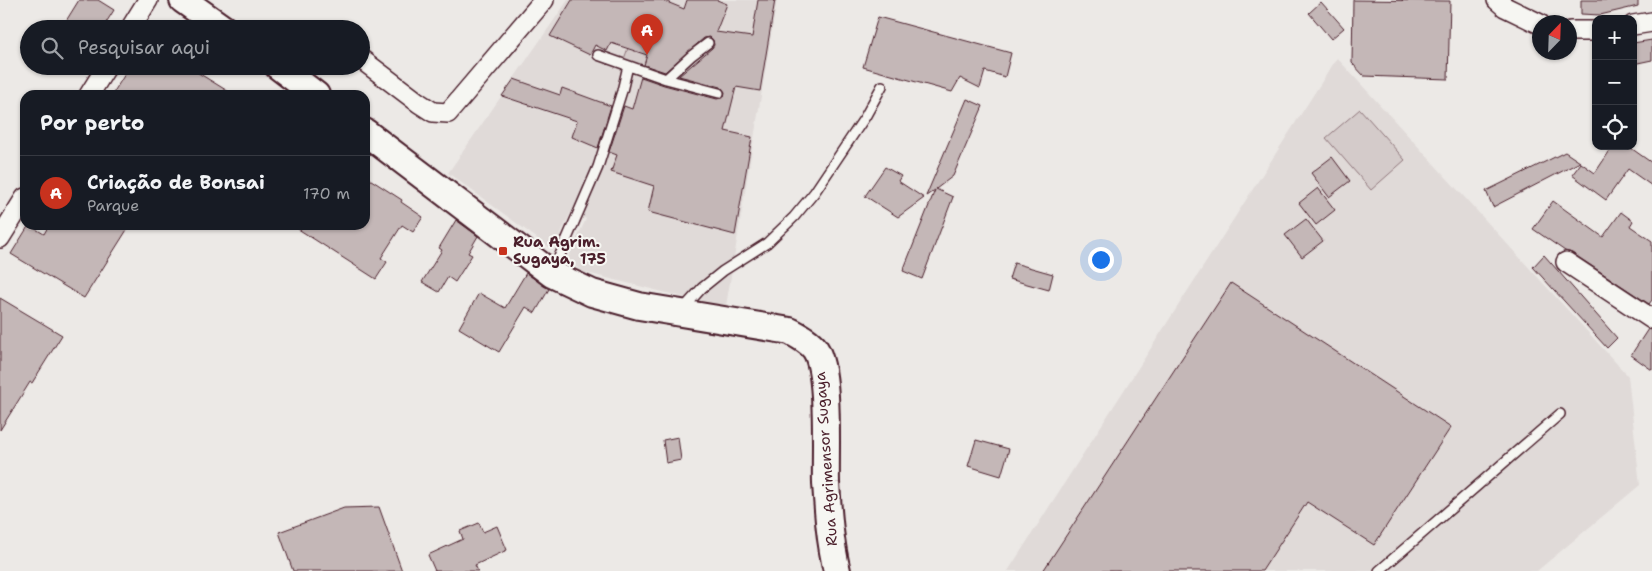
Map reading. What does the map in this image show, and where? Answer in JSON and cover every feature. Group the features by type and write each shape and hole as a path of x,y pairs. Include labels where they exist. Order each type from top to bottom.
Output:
{"main road":[{"path":"183,0 211,20"},
{"path":"292,75 310,90"},
{"name":"Rua Agrimensor Sugaya","path":"370,136 552,274 592,293 639,306 790,331 804,338 815,350 822,373 826,419 827,492 831,544 837,571"}],"street":[{"path":"136,20 148,0"},
{"path":"370,66 433,112 448,113 544,0"},
{"path":"1497,0 1505,8 1532,20"},
{"path":"1637,24 1652,22"},
{"path":"1577,32 1592,31"},
{"path":"92,90 101,75"},
{"path":"0,238 20,206"},
{"path":"1566,262 1652,320"}],"lane":[{"path":"666,79 690,56 708,43"},
{"path":"598,55 666,79 719,93"},
{"path":"552,274 598,168 628,66"},
{"path":"679,313 702,288 723,271 767,243 794,217 814,193 865,117 882,86"},
{"path":"1379,571 1560,414"}],"shaded area":[{"path":"568,0 777,0 726,306 719,306 583,272 567,260 586,219 571,212 553,250 448,173"},
{"path":"632,37 670,51 662,73 624,59"},
{"path":"1337,58 1628,376 1640,485 1537,571 1008,571"},
{"path":"1360,109 1405,160 1371,190 1326,138"}],"building":[{"path":"79,0 98,0 114,10 108,20 67,20"},
{"path":"572,0 662,0 684,9 687,0 717,0 727,4 716,32 752,37 758,0 775,0 760,91 736,87 725,131 752,137 735,235 648,212 654,186 611,172 617,155 609,152 624,106 632,109 641,77 717,99 724,97 725,92 721,87 679,76 712,48 714,45 713,40 710,37 704,38 665,72 644,65 647,55 611,43 607,51 595,45 590,55 550,36"},
{"path":"1353,0 1450,1 1448,79 1364,76 1352,63"},
{"path":"1581,0 1638,0 1638,6 1600,15 1581,14"},
{"path":"1321,2 1344,28 1331,39 1309,13"},
{"path":"878,17 1011,53 1005,77 985,71 980,88 960,78 952,92 863,67"},
{"path":"1652,40 1652,60 1637,63 1637,42"},
{"path":"124,75 202,75 226,90 115,90"},
{"path":"514,79 560,95 562,88 611,106 598,148 572,137 577,121 502,96"},
{"path":"967,99 983,106 953,176 936,189 953,197 922,279 903,271 935,190 926,196"},
{"path":"1610,150 1634,150 1652,163 1652,186 1628,169 1606,200 1572,175 1581,163 1595,173"},
{"path":"1565,152 1580,162 1493,207 1486,191"},
{"path":"1332,157 1350,181 1329,197 1311,173"},
{"path":"885,167 901,176 898,181 924,198 898,217 865,196"},
{"path":"370,179 402,200 401,202 423,217 413,232 402,225 381,258 387,262 376,279 300,230 370,230"},
{"path":"1318,188 1335,210 1316,225 1299,203"},
{"path":"1553,201 1603,237 1621,212 1633,221 1630,226 1652,241 1652,300 1649,304 1533,229"},
{"path":"1306,219 1323,241 1302,257 1285,235"},
{"path":"456,220 478,236 468,253 472,255 455,282 448,277 439,292 422,282 442,250 439,248"},
{"path":"26,230 37,230 44,234 46,230 127,230 84,298 11,254"},
{"path":"1544,255 1617,338 1607,348 1533,267"},
{"path":"1014,263 1053,274 1049,290 1009,279"},
{"path":"526,273 549,289 535,313 526,307 499,352 459,328 479,293 505,308"},
{"path":"1231,283 1451,427 1374,545 1307,502 1262,571 1043,571"},
{"path":"0,298 62,335 0,430"},
{"path":"1648,329 1652,330 1652,370 1631,355"},
{"path":"678,437 681,460 666,463 663,440"},
{"path":"976,440 1009,449 1001,476 968,466"},
{"path":"379,507 402,571 293,571 279,532 344,508"},
{"path":"479,523 483,532 497,526 507,550 475,565 478,571 435,571 428,555 463,539 460,531"}],"place":[{"name":"Criação de Bonsai","path":"647,55"},
{"name":"Rua Agrim. Sugaya, 175","path":"503,251"}]}
